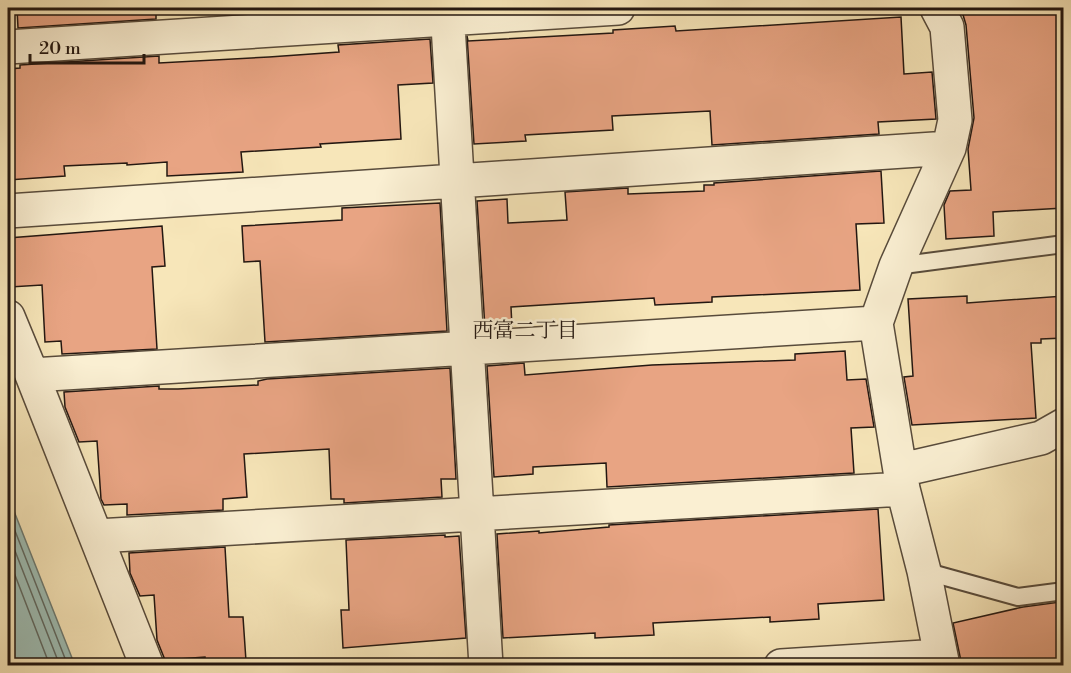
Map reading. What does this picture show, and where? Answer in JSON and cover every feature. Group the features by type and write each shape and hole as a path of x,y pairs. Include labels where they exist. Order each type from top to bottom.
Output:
{"street":[{"path":"8,47 448,13 618,8"},
{"path":"781,666 941,661 924,571 902,479 876,323 896,266 948,148 955,120 947,27 937,8"},
{"path":"448,13 486,666"},
{"path":"8,211 948,148"},
{"path":"8,317 147,666"},
{"path":"32,375 876,323"},
{"path":"97,536 477,513 902,479 1041,438 1064,425"}],"lane":[{"path":"896,266 1064,244"},
{"path":"924,571 1018,597 1064,591"}],"water":[{"path":"8,496 74,663 75,665 8,665"}],"building":[{"path":"17,8 156,8 156,19 18,28"},
{"path":"961,8 1064,8 1064,208 993,212 994,236 946,239 944,205 950,191 971,190 968,149 974,118 966,25"},
{"path":"901,17 904,74 932,72 936,119 878,122 879,134 712,145 710,111 612,116 613,130 525,135 526,141 474,144 467,36 468,41 613,33 613,30 675,26 676,31"},
{"path":"430,39 433,83 398,85 401,139 241,152 243,172 167,176 167,162 127,165 127,163 64,166 65,176 8,180 8,69 20,68 20,65 159,56 159,63 269,57 339,52 338,45"},
{"path":"881,171 884,223 856,224 860,290 712,297 712,302 655,305 654,298 511,307 512,327 485,328 477,201 507,199 508,223 567,220 565,192 628,188 628,194 704,191 704,185 714,185 714,183"},
{"path":"440,203 447,331 265,342 260,261 244,262 242,226 342,220 342,208"},
{"path":"162,226 165,266 152,267 157,349 62,354 61,341 45,342 42,285 10,287 8,238"},
{"path":"967,296 967,303 1064,296 1064,338 1041,339 1041,343 1031,343 1036,418 912,425 904,377 913,376 908,299"},
{"path":"845,351 847,380 866,379 874,427 851,428 854,473 607,487 606,463 533,467 533,474 494,477 487,366 524,363 525,375 652,365 795,360 795,354"},
{"path":"450,368 456,479 441,479 442,497 344,503 344,499 331,499 329,449 244,454 247,497 223,499 223,510 127,515 127,504 104,505 101,499 97,441 79,442 65,407 64,392 159,386 159,389 178,389 258,385 258,381 267,379"},
{"path":"878,509 884,600 818,604 819,619 770,622 770,617 653,623 654,635 595,638 595,633 503,638 497,534"},
{"path":"445,535 445,537 459,536 466,638 343,648 341,610 349,610 346,540"},
{"path":"225,547 229,617 243,617 246,661 206,663 205,657 165,660 157,640 154,595 140,596 130,573 129,553"},
{"path":"1060,602 1064,620 1064,666 962,666 953,623 1023,607"}],"district":[{"name":"西富二丁目","path":"525,331"}]}
